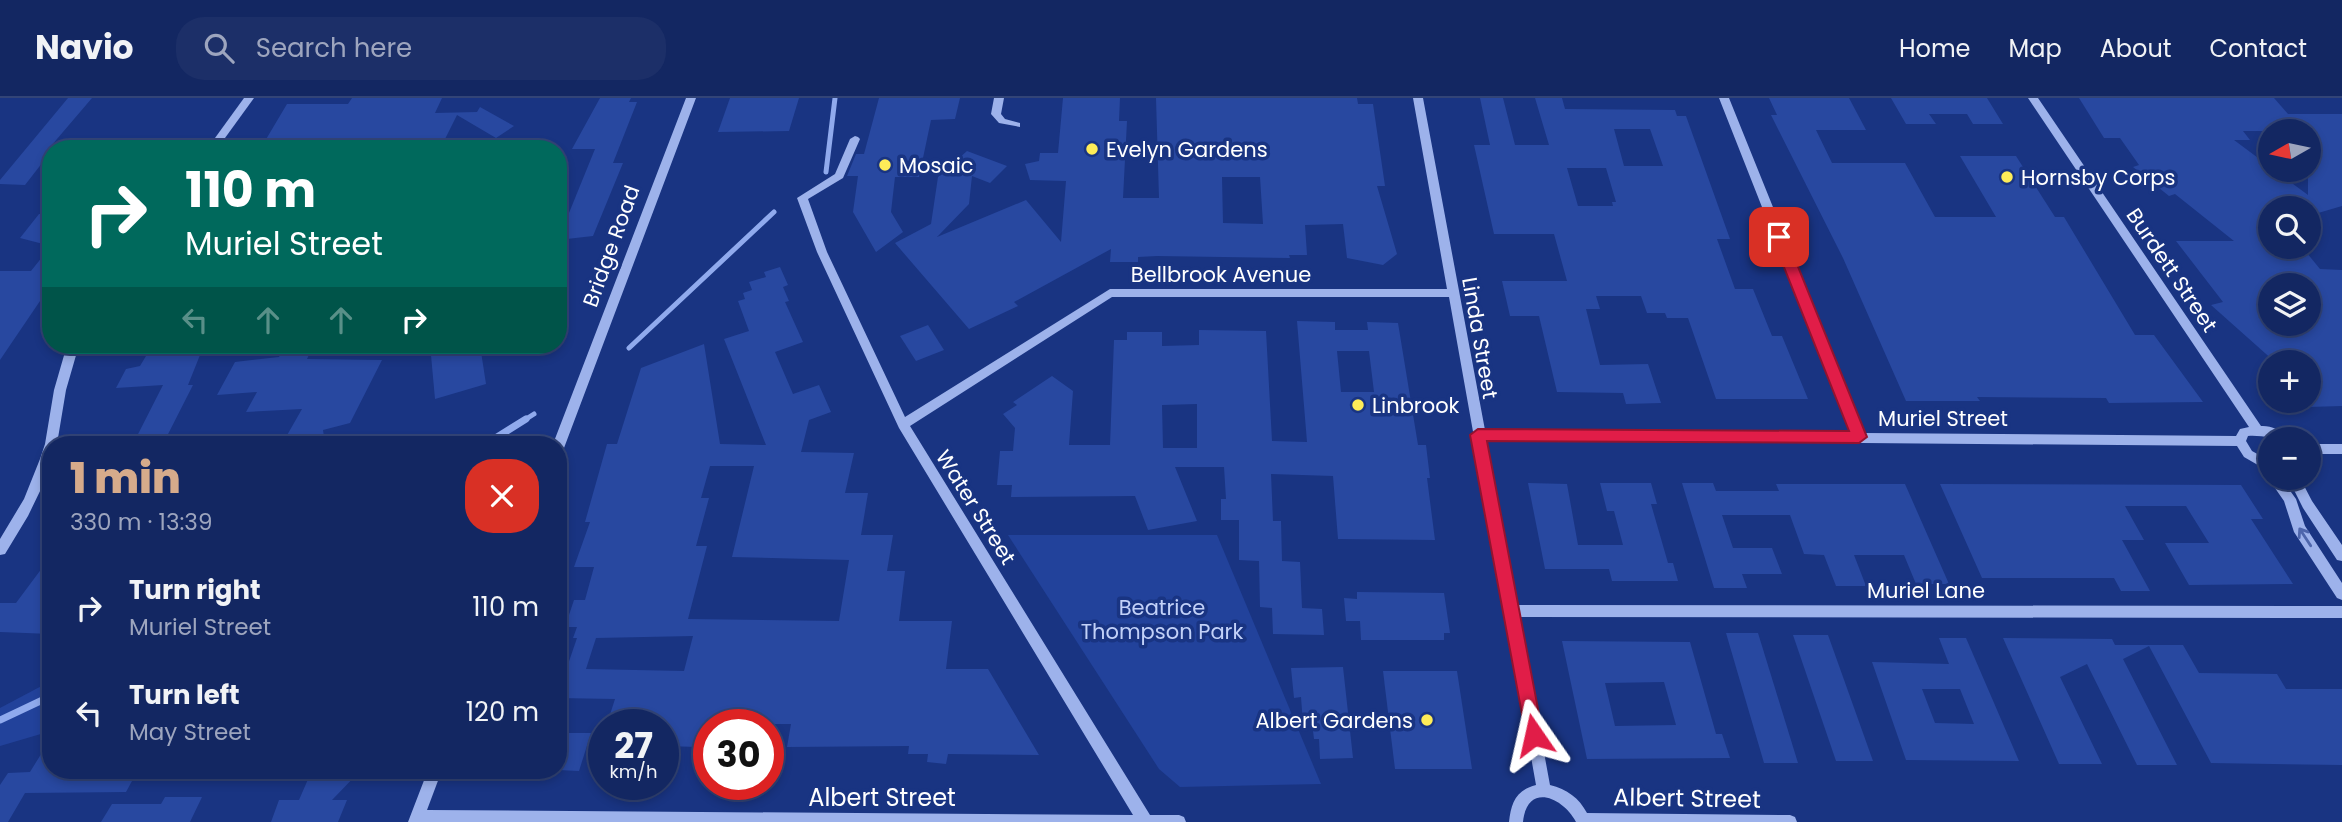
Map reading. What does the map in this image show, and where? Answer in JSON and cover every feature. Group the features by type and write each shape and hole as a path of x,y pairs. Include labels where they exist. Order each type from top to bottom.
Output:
{"street":[{"path":"219,140 249,98"},
{"name":"Bridge Road","path":"563,436 691,98"},
{"path":"999,98 996,114 1002,121 1017,125"},
{"name":"Linda Street","path":"1418,98 1544,790"},
{"path":"1724,98 1859,437"},
{"name":"Burdett Street","path":"2032,98 2257,429"},
{"name":"Water Street","path":"855,139 839,176 802,198 822,252 903,425 1146,822"},
{"name":"Bellbrook Avenue","path":"903,425 1110,293 1452,293"},
{"path":"53,436 62,380 70,354"},
{"path":"2257,429 2244,432 2240,441 2248,454 2258,461"},
{"name":"Muriel Street","path":"1478,435 2240,441"},
{"path":"2321,449 2342,449"},
{"path":"0,550 19,523 42,477"},
{"path":"2283,490 2290,499 2299,528 2342,594"},
{"path":"2300,490 2342,555"},
{"name":"Muriel Lane","path":"1511,611 2342,611"},
{"path":"416,819 432,779"},
{"path":"1516,822 1518,805 1525,797 1544,790 1573,802 1584,821"},
{"name":"Albert Street","path":"416,819 1180,822"},
{"name":"Albert Street","path":"1584,821 1790,822"}],"green space":[{"name":"Beatrice Thompson Park","path":"1008,535 1217,535 1321,784 1180,787 1159,769"},
{"path":"42,686 42,734 0,746 0,708"}],"building":[{"path":"68,98 92,98 56,140 42,140 42,163 25,185 0,184 0,180"},
{"path":"352,98 442,98 435,113 477,112 480,107 514,126 496,138 457,115 444,140 266,140 287,104 348,104"},
{"path":"600,98 631,98 629,102 637,102 613,163 623,163 593,236 567,239 567,218 595,149 572,149"},
{"path":"730,98 799,98 789,131 718,132"},
{"path":"879,98 960,98 955,119 931,120 919,177 895,177 891,212 903,232 876,252 853,212 858,176 847,176 856,154 864,154"},
{"path":"1063,98 1120,98 1119,121 1127,121 1123,198 1159,198 1156,98 1357,98 1358,104 1373,104 1385,186 1377,186 1397,254 1383,265 1347,258 1343,224 1305,225 1307,255 1289,255 1290,258 1157,256 1138,257 1138,262 1110,262 1111,249 1014,302 1018,306 969,329 895,243 931,224 938,177 967,151 1007,166 990,183 972,176 969,204 937,237 1026,200 1061,242 1066,181 1030,180 1025,164 1039,161 1040,153 1058,153","holes":["1222,177 1260,177 1263,224 1223,223"]},
{"path":"1480,98 1503,98 1515,145 1549,145 1535,98 1562,98 1565,109 1675,110 1677,116 1686,116 1730,239 1717,239 1735,289 1753,289 1772,336 1782,336 1808,399 1716,399 1688,318 1667,318 1665,313 1647,313 1641,296 1596,296 1600,309 1586,309 1600,365 1648,364 1661,403 1626,404 1623,393 1557,392 1539,316 1510,316 1502,281 1567,281 1554,234 1494,234 1474,145 1490,145","holes":["1614,129 1650,129 1663,166 1624,166","1567,168 1606,168 1616,202 1612,202 1613,206 1578,206"]},
{"path":"1769,98 1849,98 1866,130 1816,130 1832,163 1905,163 1935,217 1996,217 1960,156 2016,156 2055,217 2064,217 2135,335 2154,335 2203,402 2109,403 2106,398 1977,397 1980,401 1906,401 1843,258 1771,115 1777,115"},
{"path":"1891,98 1987,98 2003,124 1973,124 1967,114 1929,114 1936,124 1906,124"},
{"path":"2079,98 2274,98 2288,114 2342,114 2342,206 2321,212 2321,196 2258,196 2258,259 2312,259 2320,269 2342,270 2342,406 2321,407 2321,350 2262,350 2211,305 2223,302 2176,241 2234,241 2175,194 2169,196 2133,167 2139,165 2120,138 2104,138"},
{"path":"39,214 42,214 42,244 20,238"},
{"path":"42,257 42,301 0,360 0,271 31,271"},
{"path":"780,267 788,285 783,287 789,301 785,302 803,342 775,352 793,394 819,385 831,412 809,420 801,452 854,453 845,493 868,493 861,535 893,535 887,571 905,571 899,621 952,621 946,669 988,669 1039,755 948,754 946,764 927,762 928,754 908,754 909,746 787,747 791,724 784,724 784,709 693,709 693,747 679,746 679,709 612,709 615,699 567,698 567,667 577,638 573,638 577,627 567,627 567,621 574,600 585,600 594,567 574,567 590,522 585,522 607,444 617,444 641,368 704,344 720,444 766,445 724,339 749,331 738,301 745,299 743,293 752,290 749,282 766,277 764,272","holes":["710,466 754,466 732,557 849,560 839,621 688,619 707,546 696,546 709,498 701,498","693,636 684,671 586,669 596,638"]},
{"path":"1297,321 1335,322 1335,330 1368,330 1367,322 1398,323 1418,445 1426,445 1430,478 1427,478 1435,540 1338,539 1333,476 1271,474 1273,521 1281,521 1282,561 1300,562 1302,608 1322,609 1324,635 1273,634 1272,608 1260,607 1259,561 1239,560 1239,520 1221,520 1221,499 1226,499 1224,467 1175,467 1197,521 1148,530 1135,496 1011,497 1012,485 997,485 1000,451 1013,451 1015,428 1003,414 1017,405 1013,402 1052,376 1073,391 1069,445 1110,445 1114,340 1127,340 1127,332 1162,332 1162,346 1199,345 1199,330 1266,331 1272,441 1307,442","holes":["1337,351 1369,351 1374,392 1341,392","1197,404 1197,448 1163,448 1162,405"]},
{"path":"928,325 944,350 916,361 900,336"},
{"path":"147,354 200,354 188,385 193,385 167,436 137,436 163,385 116,388 126,369 140,366"},
{"path":"280,354 309,354 307,359 382,360 350,423 323,430 324,436 287,436 302,409 246,412 257,392 217,395 235,362 279,357"},
{"path":"481,354 486,384 435,399 431,355"},
{"path":"1528,483 1567,484 1578,545 1623,545 1614,511 1607,511 1600,483 1651,483 1657,504 1651,504 1668,563 1673,563 1678,581 1612,581 1609,569 1545,569"},
{"path":"1682,483 1713,483 1716,491 1779,491 1776,484 1905,484 1949,584 1916,584 1904,555 1854,555 1866,586 1836,586 1824,555 1804,554 1790,515 1722,515 1733,548 1772,548 1782,574 1742,574 1747,588 1714,588"},
{"path":"1940,484 2241,485 2263,519 2251,519 2293,584 2189,585 2165,543 2209,543 2186,506 2125,506 2144,540 2122,540 2150,591 2121,591 2114,578 1982,578"},
{"path":"42,568 42,634 0,632 0,603 16,603"},
{"path":"1357,592 1444,593 1450,633 1444,633 1444,640 1361,640 1360,621 1346,621 1344,598 1357,599"},
{"path":"1726,633 1758,633 1798,763 1764,763"},
{"path":"1793,635 1828,635 1873,761 1836,761"},
{"path":"1939,638 1966,638 2019,761 1906,760 1872,662 1949,664","holes":["1922,689 1960,689 1974,724 1935,723"]},
{"path":"2003,638 2112,639 2115,645 2183,645 2199,673 2277,674 2286,689 2342,689 2342,765 2211,763 2149,646 2123,659 2177,765 2137,765 2087,664 2060,677 2102,764 2059,764"},
{"path":"1562,641 1690,642 1716,734 1722,734 1730,758 1587,759","holes":["1664,682 1676,725 1615,726 1605,683"]},
{"path":"1343,667 1353,758 1320,759 1319,739 1314,739 1312,723 1303,723 1301,697 1294,698 1291,668"},
{"name":"Albert Gardens","path":"1383,671 1457,671 1472,769 1395,769"},
{"path":"567,733 588,733 588,742 579,771 567,770"},
{"path":"42,753 42,779 133,779 126,792 25,793 8,822 0,822 0,785 8,773 30,772"},
{"path":"308,779 352,779 332,800 347,800 338,822 271,822 279,800 299,800"},
{"path":"165,797 202,797 190,822 101,822 112,804 161,804"}],"waterway":[{"path":"826,172 835,98"},
{"path":"629,348 774,212"},
{"path":"523,421 534,414"},
{"path":"499,436 526,419"},
{"path":"0,720 42,700"}],"place":[{"name":"Evelyn Gardens","path":"1092,149"},
{"name":"Mosaic","path":"885,165"},
{"name":"Hornsby Corps","path":"2007,177"},
{"name":"Linbrook","path":"1358,405"},
{"name":"Albert Gardens","path":"1427,720"}],"route":[{"path":"1534,735 1478,435 1859,437 1779,237"}]}
